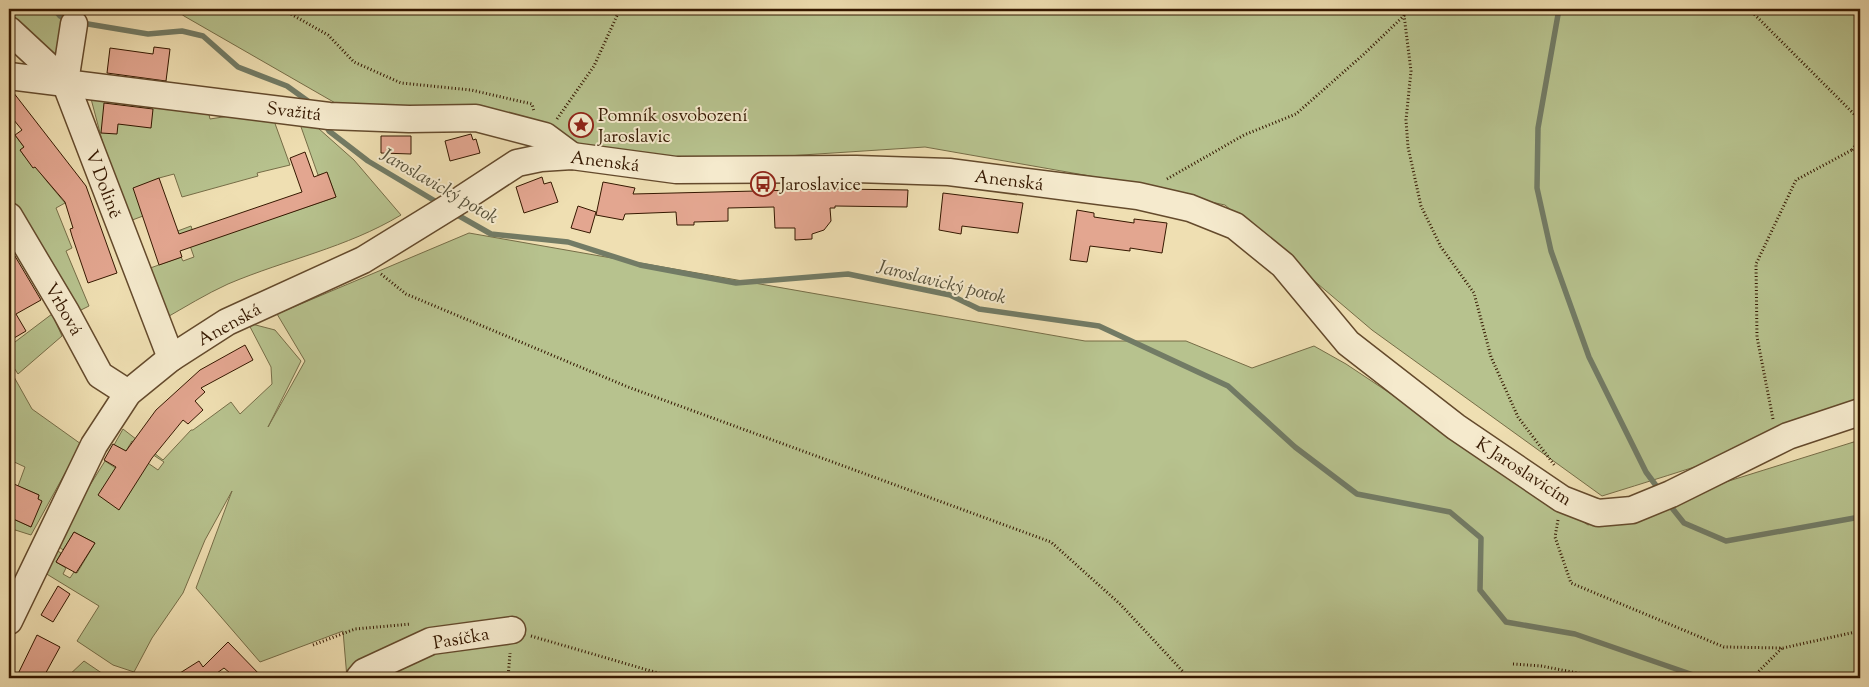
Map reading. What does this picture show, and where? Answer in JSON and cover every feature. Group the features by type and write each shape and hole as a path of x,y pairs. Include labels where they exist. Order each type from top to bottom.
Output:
{"street":[{"path":"65,82 74,24"},
{"name":"V Dolině","path":"9,30 65,82 171,358"},
{"name":"Svažitá","path":"9,76 319,115 409,119 476,118 545,136 572,156"},
{"name":"Anenská","path":"12,603 94,445 128,393 171,358 227,322 363,260 517,163 541,158 572,156 676,170 856,169 948,172 1138,196 1190,208 1235,226 1283,265 1348,343"},
{"name":"Vrbová","path":"9,216 66,312 100,375 128,393"},
{"name":"K Jaroslavicím","path":"1348,343 1456,426 1562,499 1598,513 1632,510 1670,494 1788,436 1860,412"},
{"name":"Pasíčka","path":"359,678 364,672 431,641 512,630"}],"path":[{"path":"282,9 328,35 354,62 401,83 471,90 532,104 545,136"},
{"path":"545,136 594,66 620,9"},
{"path":"1138,196 1244,135 1296,114 1364,54 1411,9"},
{"path":"1750,9 1860,120"},
{"path":"1404,15 1411,71 1406,120 1408,146 1421,206 1441,246 1474,293 1491,357 1518,417 1556,467"},
{"path":"1777,442 1757,337 1756,264 1796,180 1852,150 1860,139"},
{"path":"1852,150 1860,150"},
{"path":"363,260 406,294 628,387 1050,542 1120,604 1189,678"},
{"path":"1562,499 1555,537 1571,583 1724,647 1783,648 1860,631"},
{"path":"512,630 675,678"},
{"path":"1747,678 1754,676 1783,648"},
{"path":"1513,664 1541,666 1583,674 1588,678"}],"green space":[{"path":"9,9 61,9 65,16 55,61 9,25"},
{"path":"175,9 1860,9 1860,409 1764,444 1602,496 1372,330 1225,205 1090,176 925,147 664,164 344,108"},
{"path":"90,95 208,110 210,119 229,116 273,118 290,165 257,173 258,176 182,197 174,174 159,178 143,216 127,222 107,159"},
{"path":"300,124 318,128 354,160 401,215 338,245 228,284 164,319 142,271 181,257 183,261 194,257 188,240 175,232 191,226 197,244 336,197 327,173 318,175"},
{"path":"9,132 13,137 15,135 24,147 20,150 25,157 29,154 45,179 65,203 56,208 72,248 66,251 89,306 77,312 9,201"},
{"path":"469,233 1085,341 1186,341 1252,368 1314,346 1346,364 1588,525 1860,440 1860,678 347,678 343,631 260,662 196,588 232,491 205,540 183,593 152,638 134,672 113,665 77,641 99,606 45,573 56,550 61,553 56,562 66,568 63,574 70,578 74,572 77,573 95,543 74,532 63,550 58,546 82,498 105,461 132,479 145,461 158,470 164,462 132,441 126,451 114,445 123,429 163,460 191,430 231,402 240,414 272,384 271,367 248,323 275,330 301,361 268,427 305,361 277,314"},
{"path":"52,314 62,336 18,374 9,360 9,342 11,345"},
{"path":"9,368 32,409 81,444 31,535 9,528 9,517 31,527 39,495 18,486 25,467 10,460 9,462"},
{"path":"84,661 109,678 66,678"}],"building":[{"path":"154,47 170,49 166,81 107,73 110,48 153,54"},
{"path":"9,91 13,92 86,186 117,273 88,283 70,229 73,228 65,202 35,167 33,168 20,150 24,147 15,135 22,130 9,114"},
{"path":"104,103 153,109 151,128 118,124 117,134 101,133"},
{"path":"471,134 473,140 476,139 480,153 450,161 445,141"},
{"path":"381,136 411,136 411,154 381,153"},
{"path":"305,152 314,177 327,172 336,197 180,251 182,257 159,265 133,188 159,178 179,234 302,192 290,158"},
{"path":"542,177 544,184 551,182 558,202 524,213 516,187"},
{"path":"603,182 635,188 633,194 839,189 908,190 907,207 835,206 835,208 830,208 831,221 824,230 812,234 812,239 795,240 795,228 775,228 774,207 728,208 728,221 694,222 694,225 677,225 676,212 625,214 623,220 596,215"},
{"path":"943,193 1023,203 1018,233 962,226 961,234 939,230"},
{"path":"578,206 596,212 590,233 571,228"},
{"path":"1077,210 1094,213 1094,217 1134,223 1134,219 1167,223 1162,253 1130,248 1130,251 1090,246 1087,262 1070,260"},
{"path":"9,246 41,300 16,314 26,331 9,341"},
{"path":"245,345 253,360 201,388 205,392 195,401 203,410 188,424 183,420 152,458 119,510 98,495 116,467 104,460 113,444 126,451 156,410 200,370"},
{"path":"14,484 39,495 38,499 42,501 31,527 9,517 9,496"},
{"path":"74,532 95,543 76,573 56,562"},
{"path":"58,586 70,594 53,622 41,615"},
{"path":"37,635 60,647 43,678 16,678"},
{"path":"228,642 263,678 236,678 224,668 210,678 172,678 199,661 203,667"}],"waterway":[{"name":"Jaroslavický potok","path":"54,9 60,16 70,19"},
{"path":"1559,9 1538,128 1537,188 1551,251 1589,357 1646,472 1660,491"},
{"name":"Jaroslavický potok","path":"82,23 148,34 182,31 203,36 238,67 287,86 312,104"},
{"name":"Jaroslavický potok","path":"325,124 329,131 368,161 440,204"},
{"name":"Jaroslavický potok","path":"454,213 491,234 568,242 640,265 736,283 848,274 950,295 979,309 1099,326 1228,386 1295,447 1357,494 1450,512 1481,538 1480,590 1506,622 1575,634 1702,678"},
{"path":"1668,503 1684,523 1726,541 1860,517"}],"place":[{"name":"Pomník osvobození Jaroslavic","path":"581,125"},
{"name":"Jaroslavice","path":"763,184"}]}
